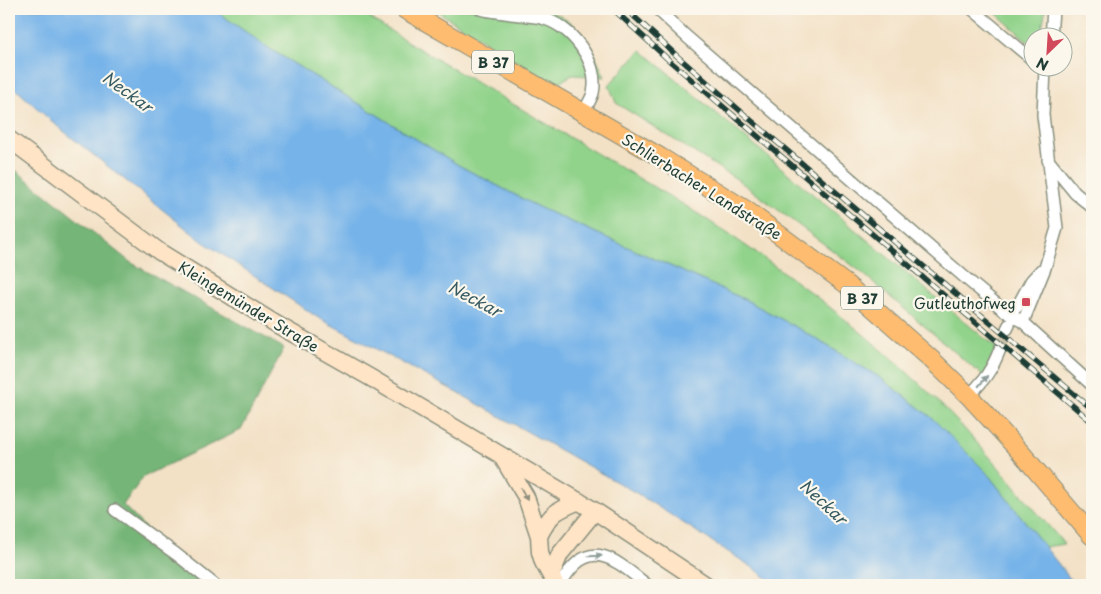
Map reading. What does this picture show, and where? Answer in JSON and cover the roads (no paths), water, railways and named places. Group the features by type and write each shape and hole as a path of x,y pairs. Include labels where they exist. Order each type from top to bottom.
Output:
{"main road":[{"name":"Schlierbacher Landstraße","path":"404,9 660,157 768,225 846,284 931,359 969,396 1023,454 1092,536"},
{"name":"Kleingemünder Straße","path":"9,139 160,252 264,317 579,501 706,585"},
{"name":"Kleingemünder Straße","path":"500,455 526,496 539,536 543,562 556,582"},
{"path":"539,536 547,520 558,510 579,501"},
{"path":"556,582 560,554 595,511"}],"street":[{"path":"480,9 542,18 558,24 570,33 585,52 594,78 593,94 583,113"},
{"path":"657,9 686,37 969,281 1005,311 1023,322 1092,385"},
{"path":"972,9 1024,53"},
{"path":"1052,28 1053,9"},
{"path":"1023,322 1045,268 1056,228 1043,115 1043,78"},
{"path":"1048,160 1075,193 1092,207"},
{"path":"1017,307 1031,281 1037,273 1045,268"},
{"path":"969,396 986,378 995,364 1000,349"},
{"path":"115,510 215,585"},
{"path":"556,582 576,562 585,557 596,555 613,559 647,585"}],"water":[{"name":"Neckar","path":"9,9 213,9 270,49 460,166 538,207 746,300 801,330 879,377 931,417 986,472 1075,585 776,585 755,569 638,494 471,400 317,317 202,241 57,126 9,83"}],"tunnel":[{"path":"1000,349 1007,329"}],"railway":[{"path":"613,9 671,62 1092,422"},
{"path":"626,9 752,121 1092,409"}],"place":[{"name":"Gutleuthofweg","path":"1026,302"}]}
